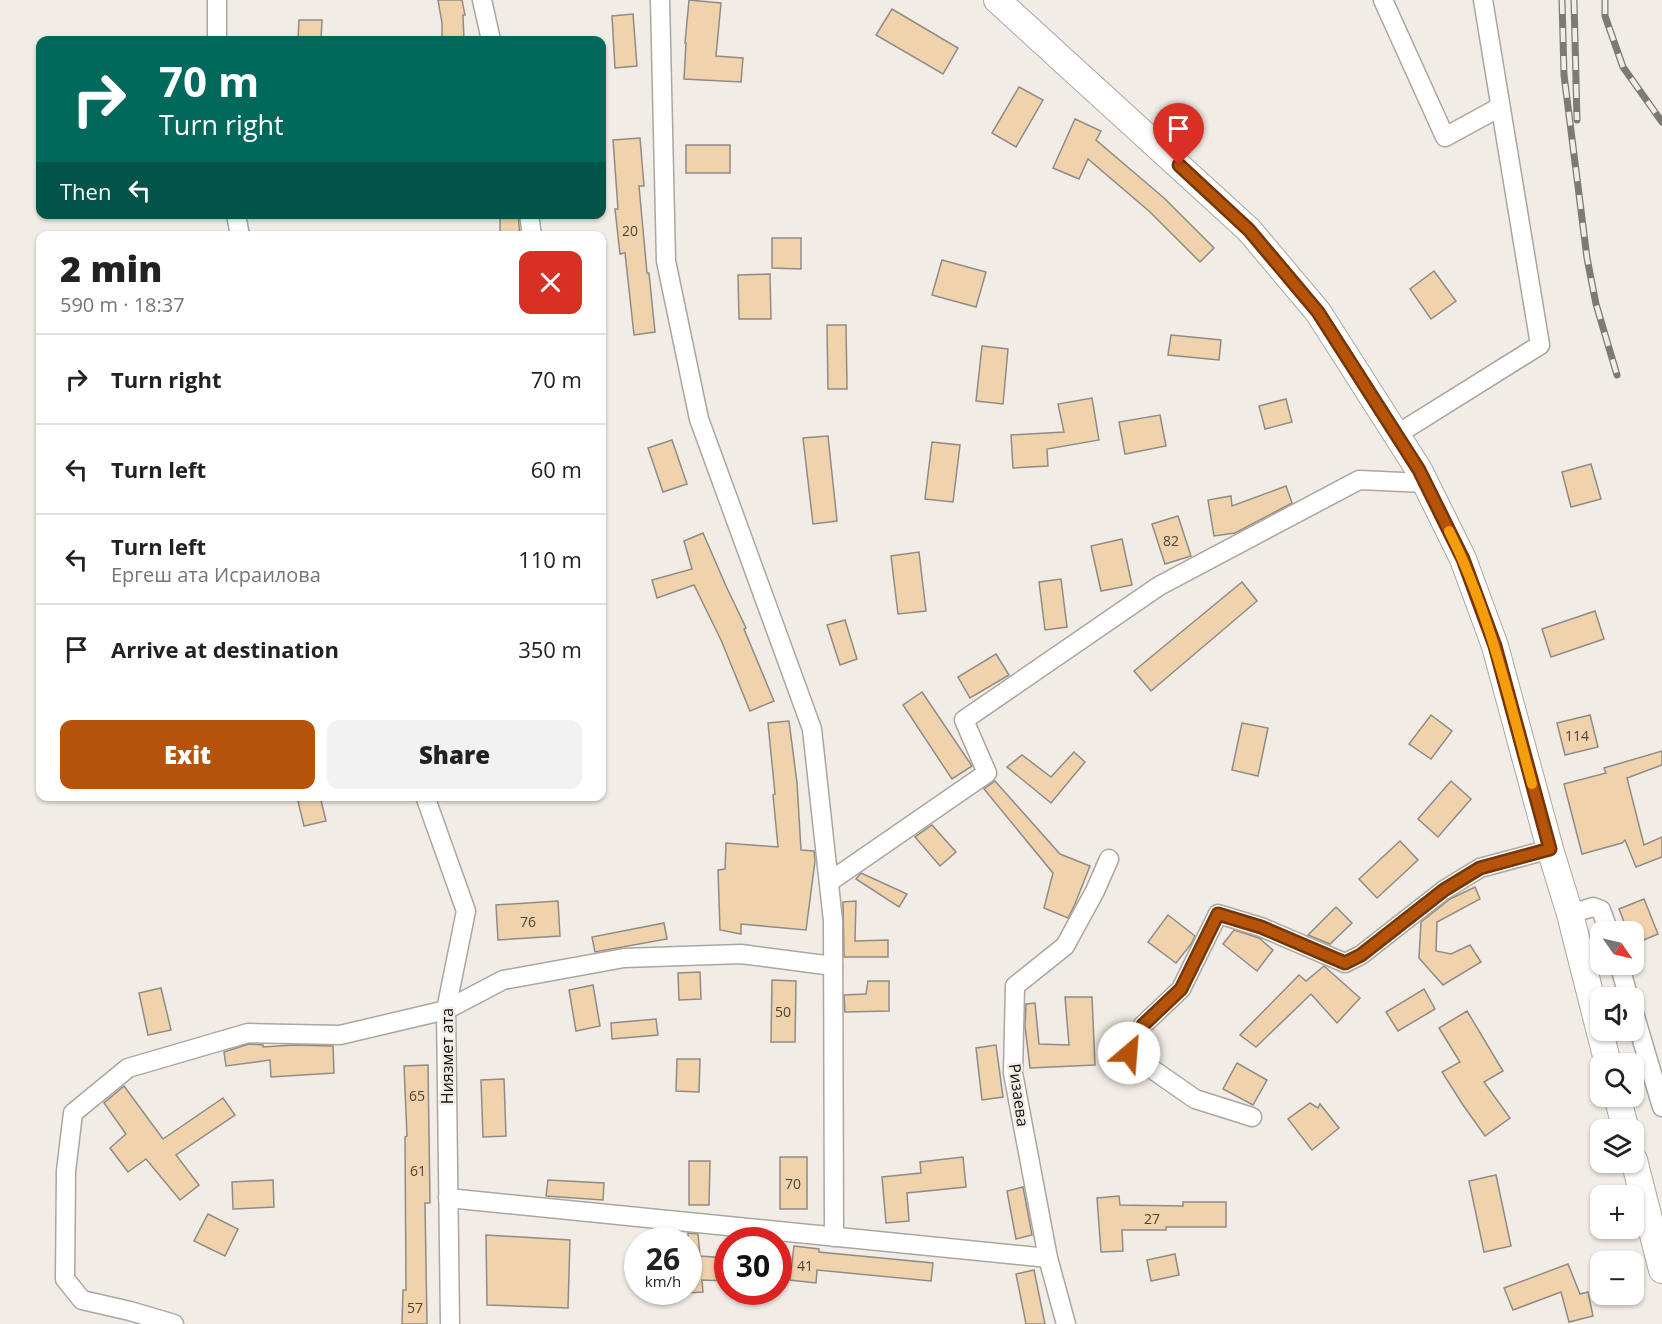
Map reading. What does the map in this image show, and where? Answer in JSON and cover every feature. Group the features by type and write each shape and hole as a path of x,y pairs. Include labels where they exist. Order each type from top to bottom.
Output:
{"main road":[{"path":"997,0 1249,230 1318,312 1425,483 1463,559 1495,646 1570,914 1605,1053"},
{"path":"1637,1173 1662,1270"}],"street":[{"path":"217,0 217,36"},
{"path":"482,0 490,36"},
{"path":"660,0 666,261 699,419 812,729 833,921 834,1237"},
{"path":"1383,0 1445,137 1500,106"},
{"path":"1396,435 1540,345 1483,0"},
{"path":"829,882 987,773 964,720 1082,638 1160,586 1359,480 1425,483"},
{"name":"Ниязмет ата","path":"427,801 466,911 446,1010 450,1324"},
{"path":"1252,1117 1195,1099 1129,1053 1143,1025 1181,989 1218,914 1261,927 1345,963 1361,955 1444,890 1480,868 1550,849"},
{"name":"Ризаева","path":"1066,1324 1048,1258 1014,1073 1015,986 1065,946 1109,860"},
{"path":"1570,914 1593,907 1601,910 1605,921"},
{"path":"174,1324 81,1300 65,1279 66,1171 73,1113 128,1068 248,1033 340,1035 446,1010 503,980 624,958 741,954 833,966"},
{"path":"1642,1041 1662,1107"},
{"path":"448,1198 1048,1258"}],"building":[{"path":"438,0 462,0 465,15 463,15 464,36 442,36"},
{"path":"689,0 721,3 716,56 743,58 741,82 684,79"},
{"path":"892,9 958,48 943,74 876,35"},
{"path":"633,14 637,66 615,68 612,16"},
{"path":"299,20 322,20 321,36 298,36"},
{"path":"1019,87 1043,100 1016,147 992,133"},
{"path":"1075,119 1101,131 1096,140 1164,198 1214,248 1200,262 1150,212 1088,159 1079,179 1053,168"},
{"path":"640,138 644,186 639,186 655,332 634,335 625,253 620,254 615,209 618,209 613,140"},
{"path":"686,145 730,145 730,173 686,173"},
{"path":"500,219 518,219 520,231 500,231"},
{"path":"772,238 801,238 801,269 772,268"},
{"path":"942,260 986,272 976,307 932,295"},
{"path":"1434,271 1456,301 1431,319 1410,289"},
{"path":"770,274 771,319 739,319 738,275"},
{"path":"827,325 846,325 847,389 828,389"},
{"path":"1171,335 1221,340 1219,360 1168,355"},
{"path":"982,346 1008,349 1003,404 976,401"},
{"path":"1092,398 1099,440 1047,449 1048,466 1013,468 1011,435 1064,432 1058,404"},
{"path":"1286,399 1292,422 1265,429 1259,406"},
{"path":"1160,415 1166,446 1125,454 1119,422"},
{"path":"828,436 837,521 813,524 803,438"},
{"path":"672,440 687,484 663,492 648,448"},
{"path":"932,442 960,445 953,502 925,499"},
{"path":"1591,464 1601,499 1571,507 1562,472"},
{"path":"1286,486 1292,503 1235,533 1214,536 1208,500 1231,496 1232,506"},
{"path":"1178,516 1191,556 1165,564 1152,524"},
{"path":"703,533 746,628 744,629 774,701 750,711 721,640 694,585 657,598 652,580 692,569 684,541"},
{"path":"1122,539 1132,585 1101,591 1091,546"},
{"path":"919,552 926,611 898,614 891,556"},
{"path":"1061,579 1067,627 1045,630 1039,582"},
{"path":"1242,582 1257,601 1151,691 1134,671"},
{"path":"1595,611 1604,639 1551,657 1542,629"},
{"path":"845,620 857,659 840,665 827,625"},
{"path":"996,654 1009,675 970,698 958,677"},
{"path":"922,692 972,766 952,779 903,705"},
{"path":"1431,715 1452,731 1431,759 1409,744"},
{"path":"1590,715 1598,747 1565,755 1557,723"},
{"path":"789,721 797,783 801,850 814,851 815,861 806,930 741,924 741,934 720,930 718,870 725,869 726,843 778,847 768,723"},
{"path":"1242,723 1268,728 1258,776 1232,770"},
{"path":"1662,751 1662,765 1627,778 1644,845 1662,837 1662,857 1636,867 1625,840 1622,843 1582,854 1564,784 1606,773 1604,768"},
{"path":"1074,752 1085,762 1051,803 1007,767 1022,755 1051,777"},
{"path":"995,781 1060,854 1090,866 1068,918 1044,908 1053,873 984,789"},
{"path":"1451,781 1471,799 1438,837 1418,819"},
{"path":"298,801 321,801 326,821 304,826"},
{"path":"932,825 956,852 940,866 915,837"},
{"path":"1400,841 1418,860 1377,898 1359,879"},
{"path":"861,873 907,894 899,907 856,879"},
{"path":"1475,887 1480,899 1437,922 1436,951 1451,954 1470,945 1481,962 1443,985 1419,958 1421,922 1450,899"},
{"path":"1644,899 1658,934 1644,940 1644,921 1624,921 1619,909"},
{"path":"558,901 560,936 498,940 496,905"},
{"path":"856,901 855,941 888,940 888,957 844,957 843,902"},
{"path":"1336,907 1352,923 1330,944 1308,935"},
{"path":"1168,915 1195,936 1176,963 1148,942"},
{"path":"664,923 667,939 595,952 592,937"},
{"path":"1234,930 1259,938 1273,950 1257,971 1223,944"},
{"path":"1324,966 1360,998 1337,1023 1311,994 1256,1047 1240,1035 1299,975 1306,981"},
{"path":"700,972 701,999 679,1000 678,973"},
{"path":"772,980 796,981 795,1042 771,1042"},
{"path":"868,981 889,981 889,1011 845,1012 844,995 866,994"},
{"path":"593,985 600,1026 576,1031 569,990"},
{"path":"161,988 171,1030 148,1035 139,993"},
{"path":"1424,989 1435,1009 1398,1031 1386,1012"},
{"path":"1065,997 1092,997 1095,1065 1030,1068 1025,1026 1026,1004 1035,1003 1039,1044 1069,1045"},
{"path":"1467,1011 1503,1071 1484,1082 1510,1118 1485,1136 1442,1072 1460,1062 1439,1028"},
{"path":"656,1019 658,1035 612,1039 611,1023"},
{"path":"249,1044 263,1045 263,1047 333,1046 334,1073 271,1077 270,1060 226,1066 224,1052"},
{"path":"996,1045 1003,1097 982,1100 976,1048"},
{"path":"677,1059 700,1059 699,1092 676,1091"},
{"path":"1237,1063 1267,1080 1253,1105 1223,1089"},
{"path":"428,1065 430,1203 425,1203 427,1324 402,1324 403,1290 406,1290 405,1137 407,1136 404,1066"},
{"path":"504,1079 506,1136 483,1137 481,1080"},
{"path":"124,1086 163,1139 223,1098 235,1115 176,1155 199,1185 180,1200 146,1159 128,1172 110,1148 126,1134 104,1103"},
{"path":"1310,1103 1318,1108 1320,1104 1339,1128 1312,1150 1288,1119"},
{"path":"780,1157 807,1157 807,1209 780,1209"},
{"path":"963,1157 966,1187 907,1193 909,1221 886,1223 882,1177 921,1173 920,1162"},
{"path":"689,1161 710,1161 709,1205 689,1205"},
{"path":"1496,1175 1511,1246 1484,1252 1469,1181"},
{"path":"273,1180 274,1207 233,1209 232,1182"},
{"path":"548,1180 604,1183 603,1200 546,1196"},
{"path":"1023,1187 1032,1235 1016,1239 1007,1191"},
{"path":"1119,1196 1120,1205 1183,1206 1183,1202 1226,1202 1226,1227 1122,1230 1123,1251 1101,1252 1097,1198"},
{"path":"208,1214 238,1229 225,1256 194,1241"},
{"path":"486,1235 570,1240 568,1308 487,1305"},
{"path":"794,1246 819,1249 819,1252 933,1263 931,1281 817,1270 816,1283 792,1280"},
{"path":"1175,1254 1179,1275 1151,1281 1147,1260"},
{"path":"702,1256 714,1257 714,1280 702,1280"},
{"path":"1568,1264 1580,1294 1588,1292 1593,1316 1569,1322 1561,1292 1513,1310 1504,1288"},
{"path":"1034,1270 1045,1324 1026,1324 1016,1274"}],"railway":[{"path":"1562,0 1564,75 1587,258 1596,304 1617,375"},
{"path":"1574,0 1577,120"},
{"path":"1605,0 1605,16 1623,67 1662,122"}],"slow traffic":[{"path":"1449,531 1463,559 1495,646 1532,784"}],"route":[{"path":"1129,1053 1143,1025 1181,989 1218,914 1261,927 1345,963 1361,955 1444,890 1480,868 1550,849 1495,646 1463,559 1419,470 1318,312 1249,230 1179,165"}]}
